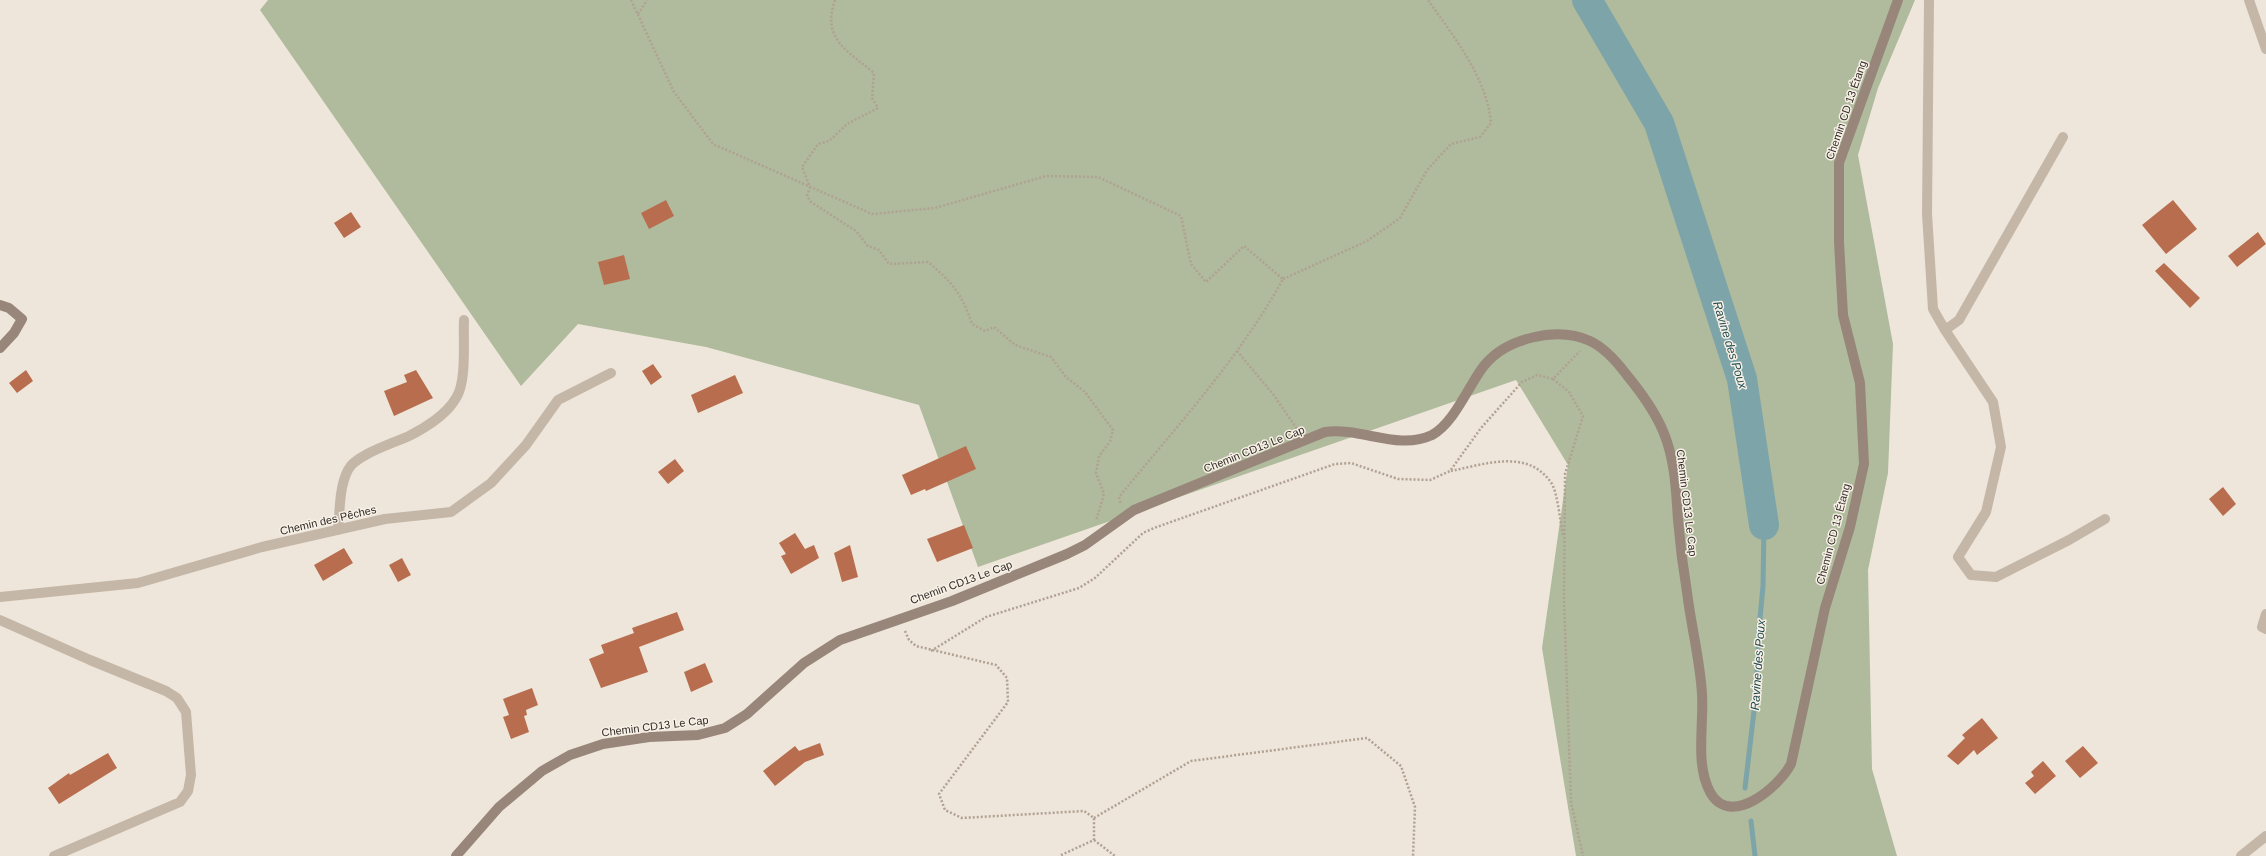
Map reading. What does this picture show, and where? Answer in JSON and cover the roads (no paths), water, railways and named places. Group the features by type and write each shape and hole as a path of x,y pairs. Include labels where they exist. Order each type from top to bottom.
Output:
{"main road":[{"name":"Chemin CD 13 Étang","path":"1752,802 1777,785 1785,776 1791,764 1825,608 1850,527 1864,464 1860,383 1843,315 1839,242 1839,163 1898,0"},
{"path":"0,305 9,308 22,319 14,333 0,348"},
{"name":"Chemin CD13 Le Cap","path":"456,856 498,807 542,771 570,755 603,744 649,737 698,735 725,728 747,714 804,663 840,640 898,618 952,601 1067,554 1084,545 1125,515 1326,432 1339,430 1404,441 1419,440 1445,426 1484,366 1501,352 1528,338 1557,334 1590,341 1614,359 1634,384 1663,430 1672,459 1688,600 1698,657 1702,695 1702,764 1705,780 1716,801 1728,806 1752,802"}],"street":[{"path":"1930,0 1927,214 1933,309 1945,330 1993,402 2002,447 1986,512 1958,557 1971,575 1996,577 2069,540 2105,519"},
{"path":"2249,0 2266,49"},
{"path":"1945,330 1959,320 2063,137"},
{"path":"338,530 342,488 348,468 364,456 410,435 445,412 457,398 462,381 464,320"},
{"name":"Chemin des Pêches","path":"0,598 138,583 262,547 385,519 452,512 491,483 526,445 558,400 611,373"},
{"path":"2266,614 2262,626 2266,629"},
{"path":"0,620 90,660 166,691 177,698 186,712 191,775 188,791 180,802 54,856"},
{"path":"2241,856 2266,836"}],"waterway":[{"name":"Ravine des Poux","path":"1587,0 1659,123 1742,379 1764,525"},
{"name":"Ravine des Poux","path":"1745,788 1756,694 1759,629 1763,586 1764,525"},
{"name":"Ravine des Poux","path":"1751,821 1755,856"}]}
